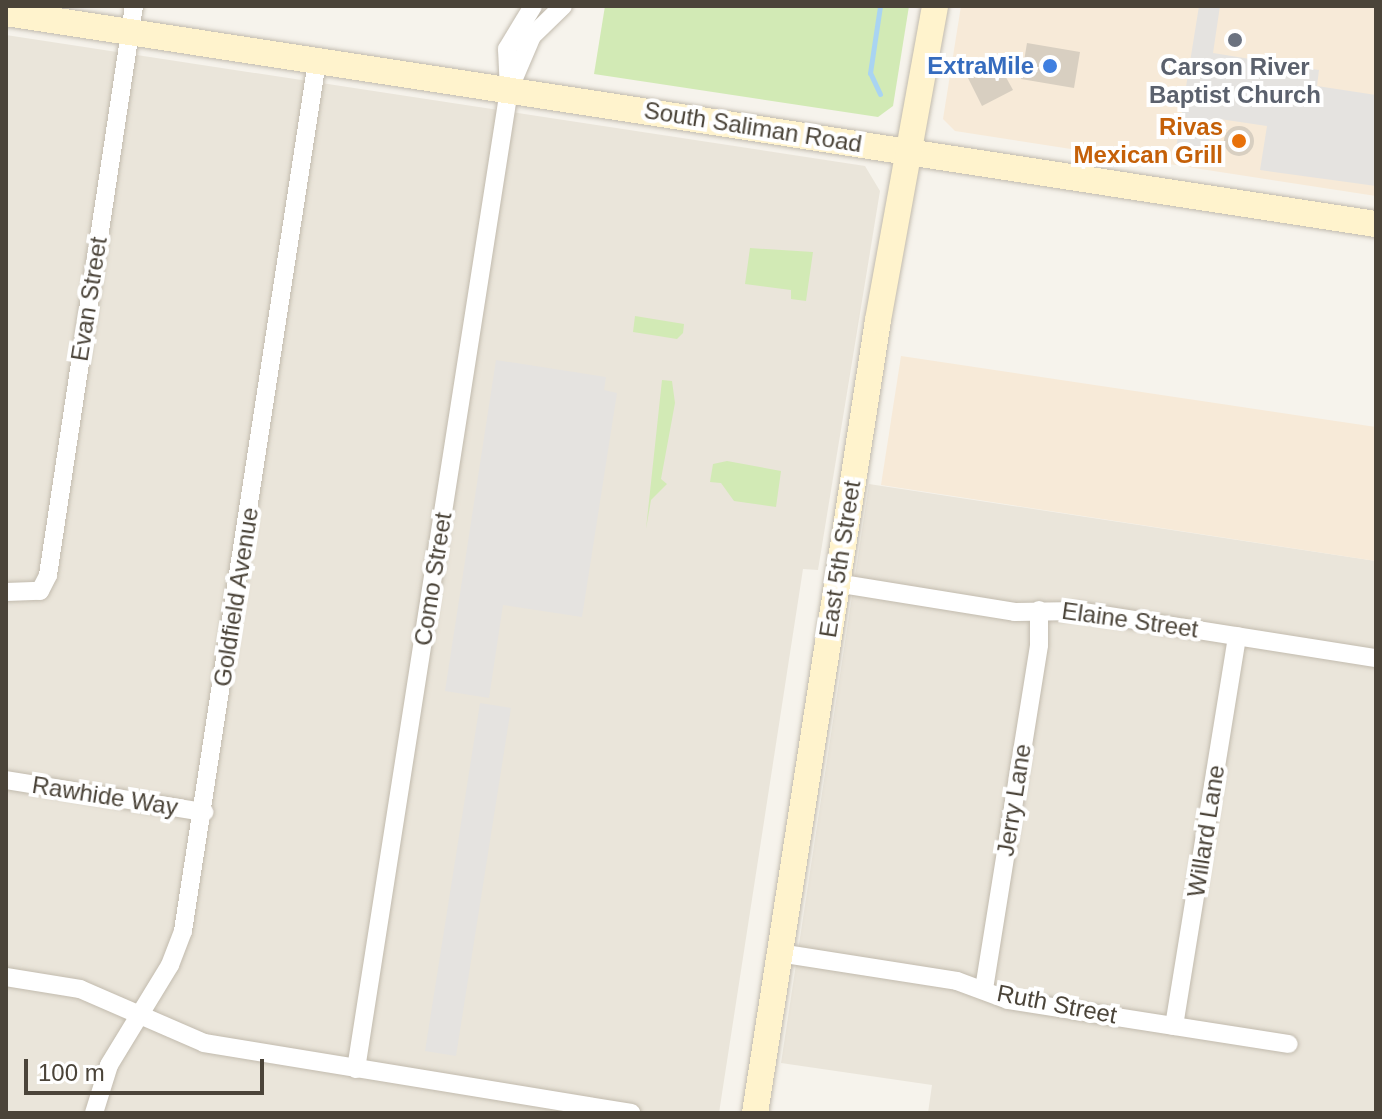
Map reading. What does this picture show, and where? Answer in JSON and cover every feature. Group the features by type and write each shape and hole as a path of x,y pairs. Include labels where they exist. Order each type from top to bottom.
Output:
{"main road":[{"name":"East 5th Street","path":"755,1113 836,583 935,6"},
{"name":"South Saliman Road","path":"6,13 1376,224"}],"street":[{"name":"Evan Street","path":"6,592 40,591 48,575 134,6"},
{"path":"509,90 508,43 533,6"},
{"path":"509,90 532,36 563,6"},
{"name":"Goldfield Avenue","path":"94,1113 109,1065 183,931 204,812 317,61"},
{"name":"Como Street","path":"356,1069 509,90"},
{"name":"Elaine Street","path":"836,583 1015,612 1039,610 1376,658"},
{"name":"Jerry Lane","path":"984,989 1039,645 1039,610"},
{"name":"Willard Lane","path":"1174,1026 1237,636"},
{"name":"Rawhide Way","path":"6,780 204,812"},
{"name":"Ruth Street","path":"779,953 984,989 1008,1000 1289,1044"},
{"path":"6,977 80,989 137,1017 204,1043 631,1113"}],"shaded area":[{"path":"961,6 1376,6 1376,196 955,131 943,119"},
{"path":"1199,6 1220,6 1213,53 1319,70 1317,86 1376,95 1376,186 1260,170 1267,126 1213,118 1205,160 1175,155"},
{"path":"6,35 865,166 880,191 818,570 803,569 719,1113 6,1113"},
{"path":"901,356 1376,427 1376,561 881,485"},
{"path":"496,360 606,377 604,390 617,393 582,617 503,605 489,698 445,691"},
{"path":"869,484 1376,561 1376,1113 928,1113 932,1085 781,1063"},
{"path":"480,703 511,708 456,1056 425,1051"}],"green space":[{"path":"605,6 909,6 893,106 878,117 594,74"},
{"path":"750,248 813,252 806,301 791,299 791,290 745,284"},
{"path":"635,316 684,324 683,333 677,339 633,332"},
{"path":"662,380 672,381 675,403 661,479 667,484 651,500 646,529"},
{"path":"727,461 781,471 776,507 734,501 721,483 710,482 713,464"}],"building":[{"name":"ExtraMile","path":"1027,43 1080,52 1074,88 1021,79"},
{"path":"997,61 1013,90 982,106 967,76"},
{"name":"Rivas Mexican Grill","path":"1239,126 1245,127 1253,135 1253,147 1245,155 1239,156 1233,155 1225,147 1224,141 1225,135 1233,127"}],"waterway":[{"path":"880,6 870,73 880,94"}],"place":[{"name":"Carson River Baptist Church","path":"1235,40"},
{"name":"ExtraMile","path":"1050,66"},
{"name":"Rivas Mexican Grill","path":"1239,141"}]}
